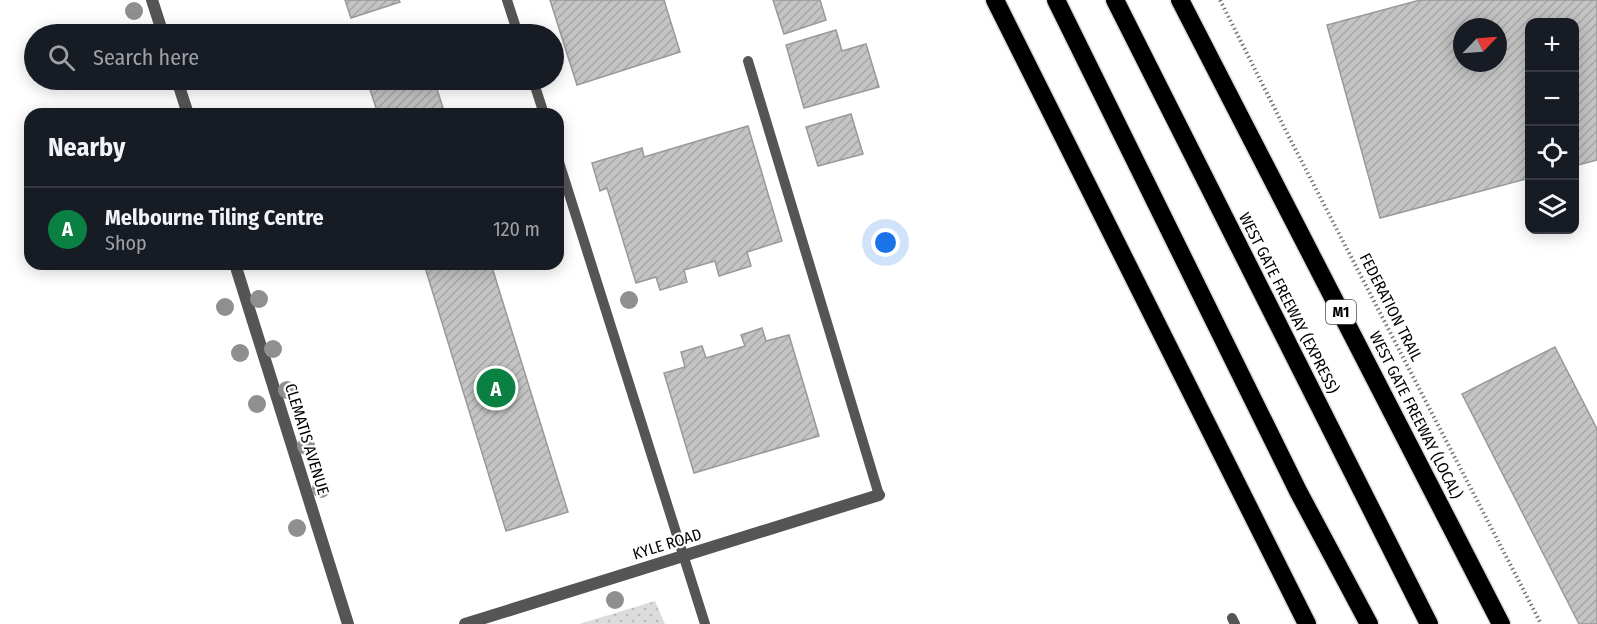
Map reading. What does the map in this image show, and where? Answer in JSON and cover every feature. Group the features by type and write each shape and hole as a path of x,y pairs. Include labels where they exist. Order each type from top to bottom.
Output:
{"highway":[{"path":"994,0 1307,624"},
{"path":"1056,0 1298,491 1369,624"},
{"name":"WEST GATE FREEWAY (EXPRESS)","path":"1115,0 1429,624"},
{"name":"WEST GATE FREEWAY (LOCAL)","path":"1180,0 1501,624"}],"street":[{"path":"152,0 160,24"},
{"path":"180,90 186,108"},
{"name":"CLEMATIS AVENUE","path":"237,270 348,624"},
{"name":"KYLE ROAD","path":"465,624 879,495"}],"lane":[{"path":"507,0 515,24"},
{"path":"748,61 879,495"},
{"path":"536,90 542,108"},
{"path":"564,178 705,624"}],"path":[{"name":"FEDERATION TRAIL","path":"1220,0 1541,624"}],"shaded area":[{"path":"655,601 665,624 579,624"}],"building":[{"path":"345,0 399,0 400,2 351,18"},
{"path":"550,0 664,0 680,52 577,85 564,44 564,24 558,24"},
{"path":"773,0 820,0 826,20 784,34"},
{"path":"1420,0 1597,0 1597,160 1579,165 1579,18 1525,18 1525,179 1380,218 1327,25"},
{"path":"836,30 842,51 866,44 879,87 804,108 786,45"},
{"path":"370,90 437,90 443,108 376,108"},
{"path":"851,114 863,154 818,166 806,127"},
{"path":"748,126 782,241 747,252 751,266 719,276 715,261 684,270 687,282 660,290 656,277 636,283 607,188 600,191 592,163 642,148 644,157"},
{"path":"426,270 493,270 568,512 506,531"},
{"path":"762,328 766,341 789,335 819,436 694,473 664,373 685,367 681,352 702,346 706,358 745,346 741,335"},
{"path":"1555,347 1597,429 1597,624 1579,624 1462,394"}],"place":[{"name":"Melbourne Tiling Centre","path":"496,388"}]}
